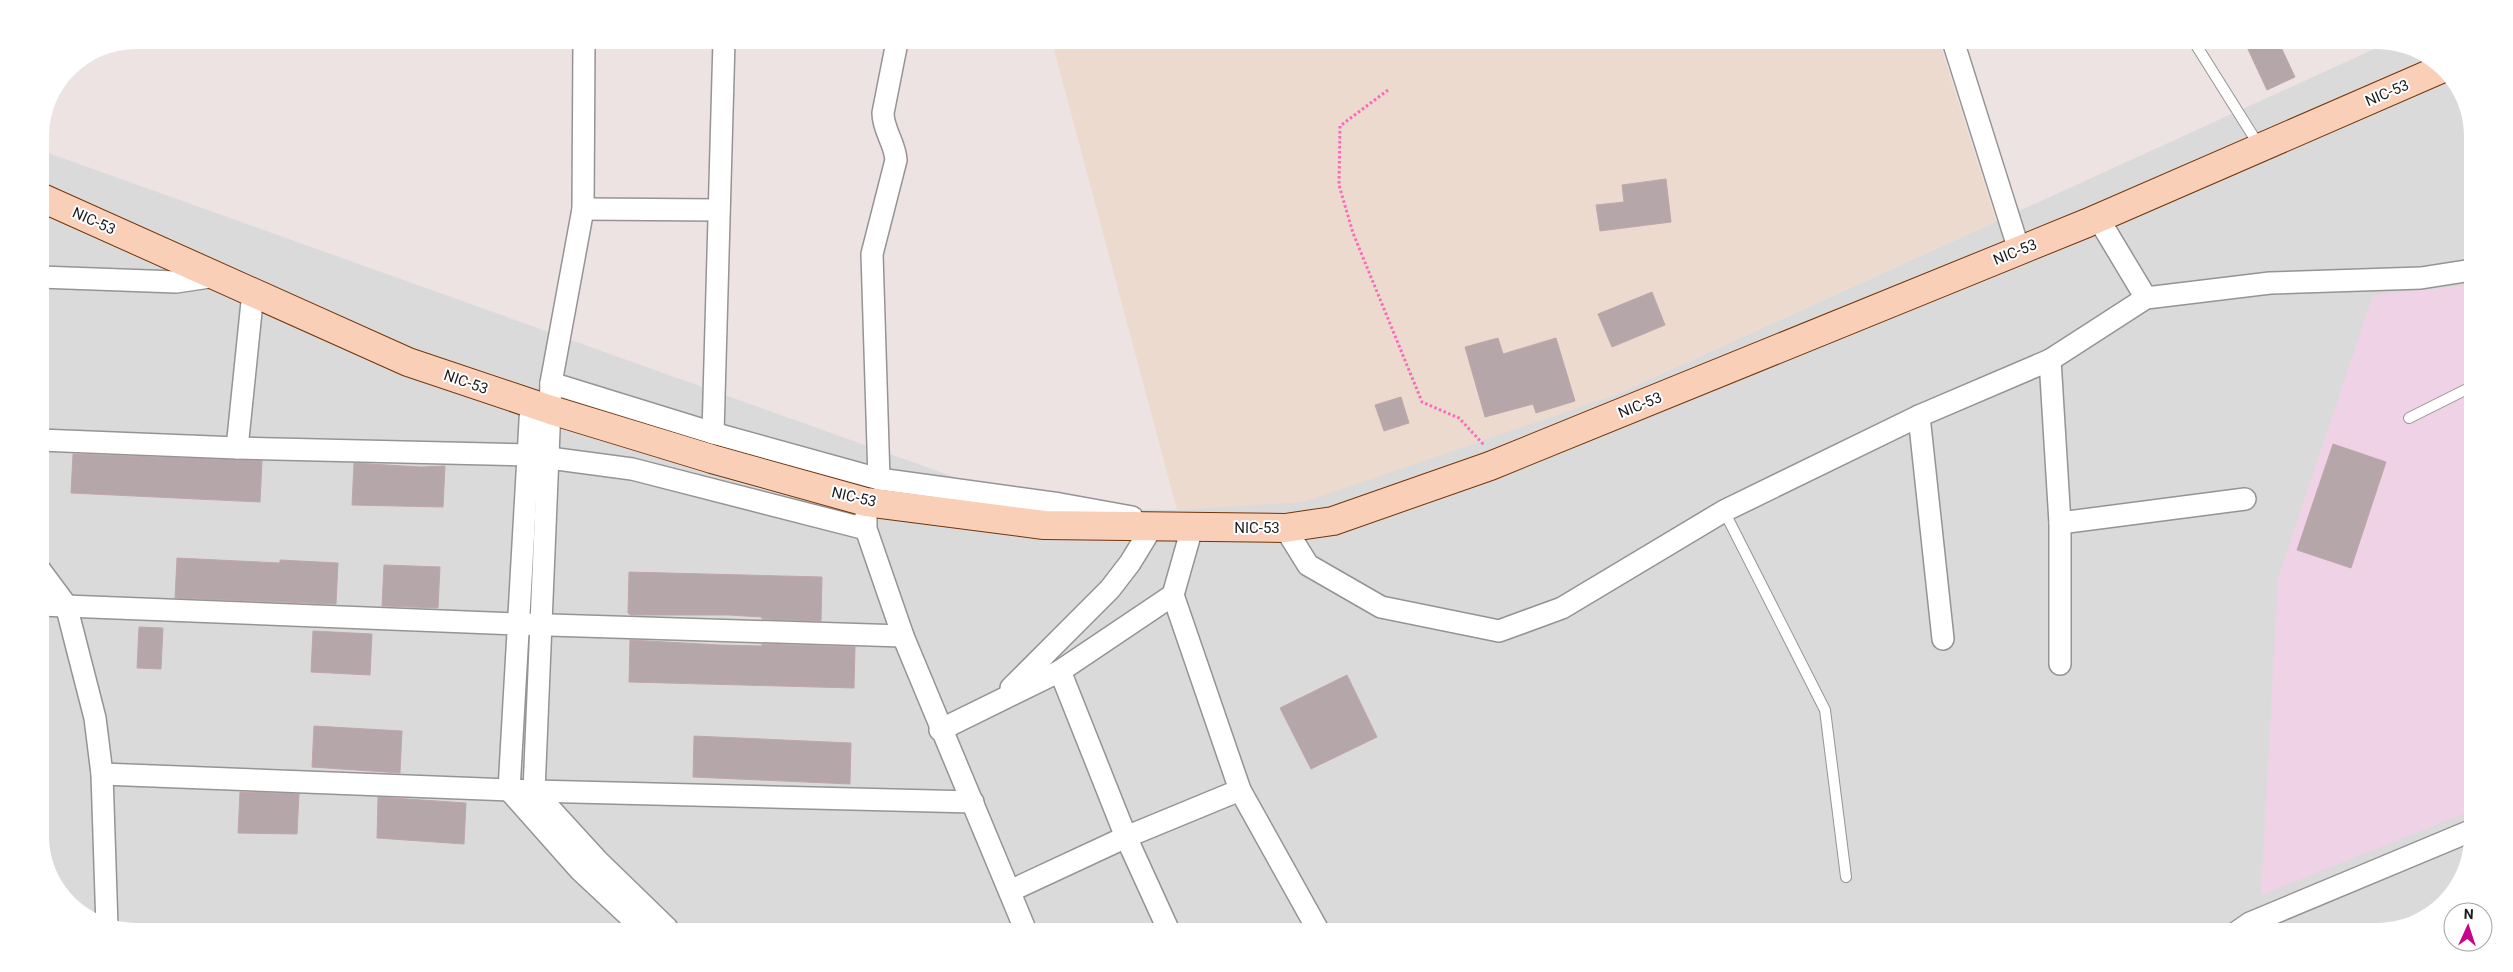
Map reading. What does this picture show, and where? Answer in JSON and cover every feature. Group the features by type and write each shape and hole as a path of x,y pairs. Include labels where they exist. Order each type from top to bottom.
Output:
{"main road":[{"name":"NIC-53","path":"49,201 408,362 541,407 712,459 1044,525 1285,528 1334,521 1490,466 2098,218 2436,71"}],"street":[{"path":"584,49 583,209 551,383 541,407 527,455 509,790 589,866 662,923"},
{"path":"713,433 724,49"},
{"path":"896,49 882,113 883,124 896,149 896,160 872,254 872,490 866,529 902,636 1023,923"},
{"path":"1956,49 2019,250"},
{"path":"583,209 719,210"},
{"path":"2098,218 2146,298"},
{"path":"1285,528 1308,565 1381,607 1499,631 1562,608 1724,511 1919,416 2050,360 2146,298 2270,283 2421,278 2464,271"},
{"path":"49,277 176,282 216,276"},
{"path":"237,448 253,292"},
{"path":"2050,360 2060,523 2060,664"},
{"path":"551,383 713,433 872,490 1060,504 1192,528 1173,595 1240,790 1314,923"},
{"path":"541,407 549,458 534,791 589,866 638,923"},
{"path":"1919,416 1943,640"},
{"path":"49,440 237,448 527,455 632,469 866,529"},
{"path":"2060,523 2245,499"},
{"path":"999,701 1110,589 1130,563 1152,527"},
{"path":"49,582 66,604 95,718 102,774 107,918"},
{"path":"940,730 1060,671 1173,595"},
{"path":"49,605 518,624 902,636"},
{"path":"1060,671 1126,837 1165,923"},
{"path":"102,774 534,791 973,802"},
{"path":"1010,891 1126,837 1240,790"},
{"path":"2249,923 2464,834"}],"lane":[{"path":"2198,49 2260,148"},
{"path":"2409,418 2464,390"},
{"path":"1724,511 1825,710 1846,877"}],"path":[{"path":"1388,90 1340,126 1339,185 1353,233 1422,402 1459,418 1484,445 1490,466"}],"shaded area":[{"path":"1054,49 1942,49 1996,221 1615,395 1304,502 1177,510"},
{"path":"2374,49 2394,50 2405,53 2425,63 2439,74 2453,92 2460,108 2464,130 2464,847 2460,864 2453,880 2439,898 2425,909 2388,923 136,923 108,919 88,909 74,898 60,880 50,853 49,153 1041,508 1177,510 1615,395"},
{"path":"2464,286 2464,814 2261,895 2278,579 2373,295"}],"building":[{"path":"2248,49 2282,49 2295,77 2267,90"},
{"path":"1666,179 1671,222 1600,231 1596,205 1624,202 1622,185"},
{"path":"1652,292 1665,325 1612,347 1598,314"},
{"path":"1498,338 1503,354 1556,338 1575,401 1536,413 1533,404 1485,417 1465,347"},
{"path":"1401,397 1409,423 1384,431 1375,405"},
{"path":"2333,444 2386,462 2351,568 2297,550"},
{"path":"73,454 262,461 260,502 71,493"},
{"path":"354,463 421,467 445,466 443,507 352,505"},
{"path":"177,558 280,563 280,560 338,563 336,604 175,598"},
{"path":"384,565 440,567 438,608 382,606"},
{"path":"629,572 822,577 821,621 762,619 762,617 729,615 631,615 628,613"},
{"path":"139,627 163,628 161,669 137,668"},
{"path":"313,631 372,634 370,675 311,672"},
{"path":"630,640 720,645 762,646 762,644 855,647 854,688 629,682"},
{"path":"1347,675 1377,737 1311,769 1280,708"},
{"path":"314,726 402,731 400,773 312,767"},
{"path":"694,736 851,743 850,784 693,777"},
{"path":"240,792 299,794 297,834 238,833"},
{"path":"378,797 466,803 464,844 377,838"}]}
